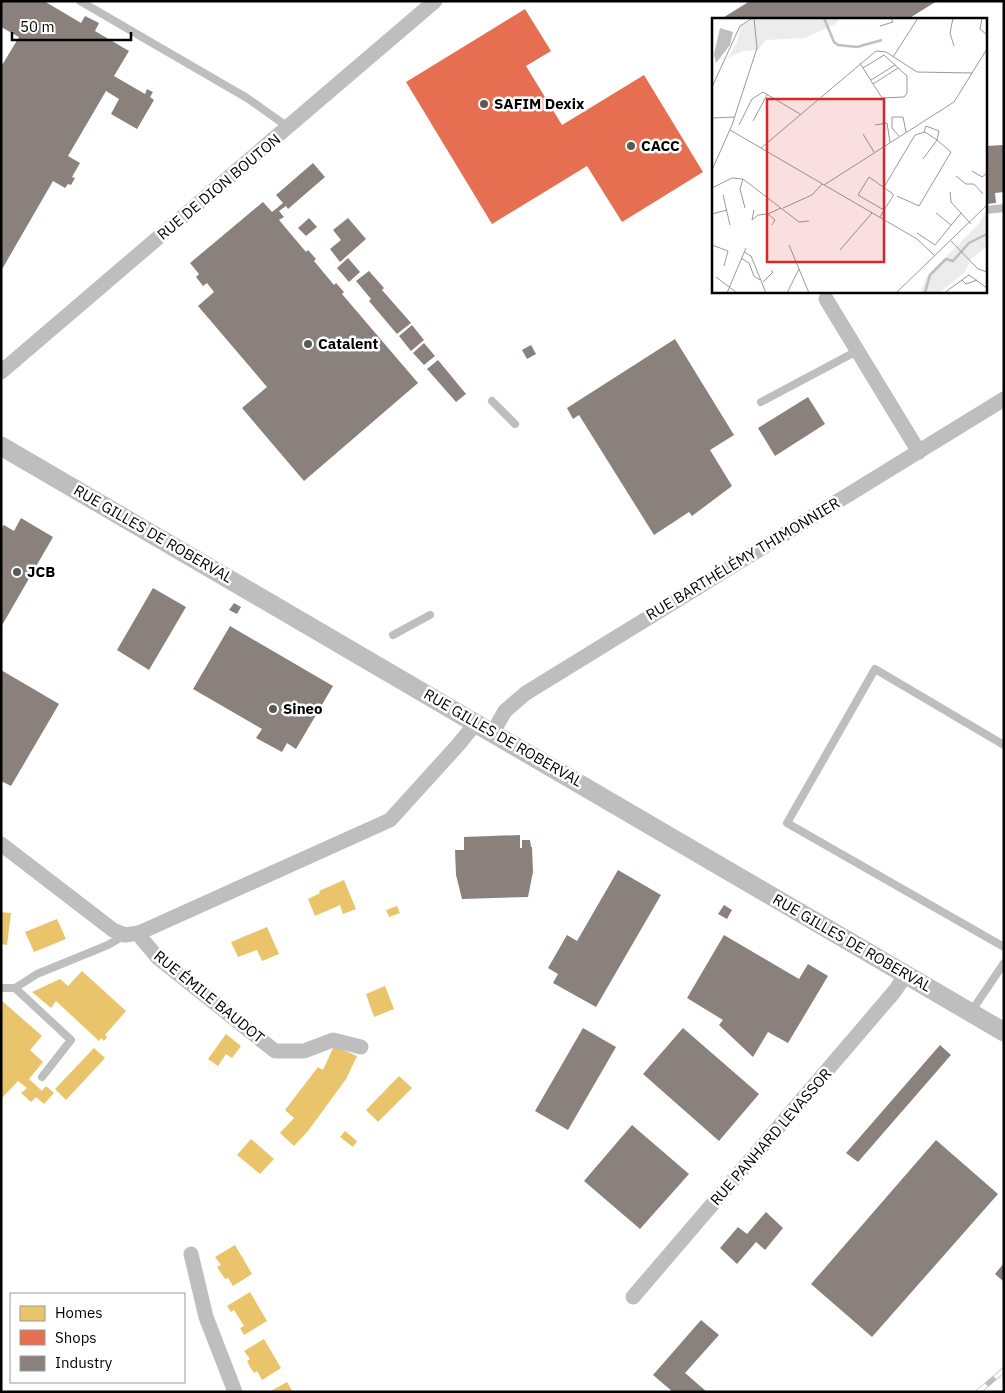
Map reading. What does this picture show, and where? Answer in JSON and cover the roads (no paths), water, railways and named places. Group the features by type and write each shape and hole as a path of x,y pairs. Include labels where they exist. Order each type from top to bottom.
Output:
{"street":[{"name":"RUE DE DION BOUTON","path":"1,372 436,1"},
{"path":"826,299 918,452"},
{"name":"RUE BARTHÉLÉMY THIMONNIER","path":"493,732 505,711 526,693 1004,399"},
{"name":"RUE GILLES DE ROBERVAL","path":"1,446 1004,1032"},
{"path":"132,934 390,820 476,723"},
{"name":"RUE ÉMILE BAUDOT","path":"1,844 113,930 132,934 142,939 158,958 275,1050 304,1050 332,1040 361,1047"},
{"name":"RUE PANHARD LEVASSOR","path":"633,1297 894,992 906,975"},
{"path":"191,1254 206,1317 234,1392"}],"lane":[{"path":"80,1 247,98 288,128"},
{"path":"988,210 1004,208"},
{"path":"761,402 857,350"},
{"path":"492,402 515,424"},
{"path":"393,635 430,615"},
{"path":"1004,745 875,669 787,823 1004,947"},
{"path":"1,988 15,988 37,974 108,946 132,934"},
{"path":"971,1012 1004,963"},
{"path":"15,988 71,1040 42,1077"}],"railway":[{"path":"978,1392 1004,1370"}],"place":[{"name":"SAFIM Dexix","path":"484,104"},
{"name":"CACC","path":"631,146"},
{"name":"Catalent","path":"308,344"},
{"name":"JCB","path":"17,572"},
{"name":"Sineo","path":"273,709"}]}
